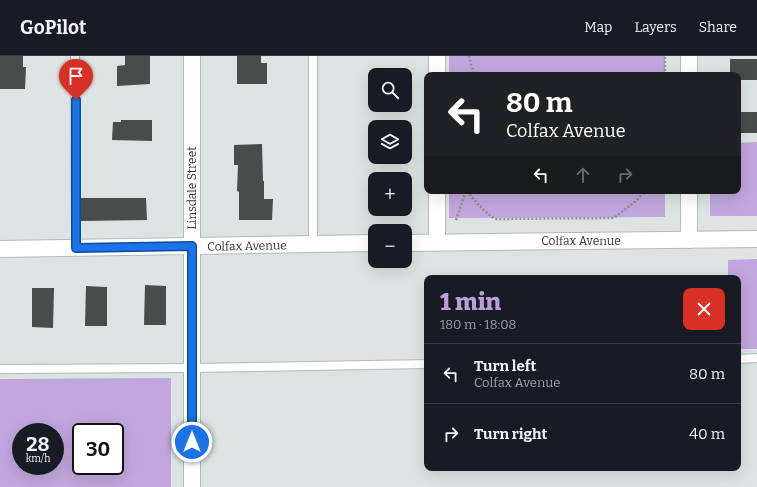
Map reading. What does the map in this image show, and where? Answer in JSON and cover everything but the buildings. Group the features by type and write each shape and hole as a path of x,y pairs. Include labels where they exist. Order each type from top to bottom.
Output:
{"street":[{"name":"Linsdale Street","path":"192,56 192,487"},
{"path":"437,56 437,72"},
{"path":"689,56 689,72"},
{"path":"437,194 437,242"},
{"path":"689,194 689,240"},
{"name":"Colfax Avenue","path":"412,243 757,239"},
{"name":"Colfax Avenue","path":"0,249 368,243"}],"lane":[{"path":"76,56 76,248"},
{"path":"313,56 313,244"},
{"path":"741,359 757,358"},
{"path":"0,369 192,368 424,364"}],"path":[{"path":"469,56 473,72"},
{"path":"665,56 665,72"},
{"path":"456,220 465,194"},
{"path":"469,194 482,209 495,219 614,218 642,194"}],"shaded area":[{"path":"449,56 665,56 665,72 449,72"},
{"path":"757,142 757,216 710,216 710,194 741,194 741,143"},
{"path":"449,194 665,194 665,217 449,218"},
{"path":"757,259 757,349 741,349 741,275 728,275 728,260"},
{"path":"171,378 171,487 0,487 0,379"}],"route":[{"path":"76,100 76,248 192,246 192,442"}]}
